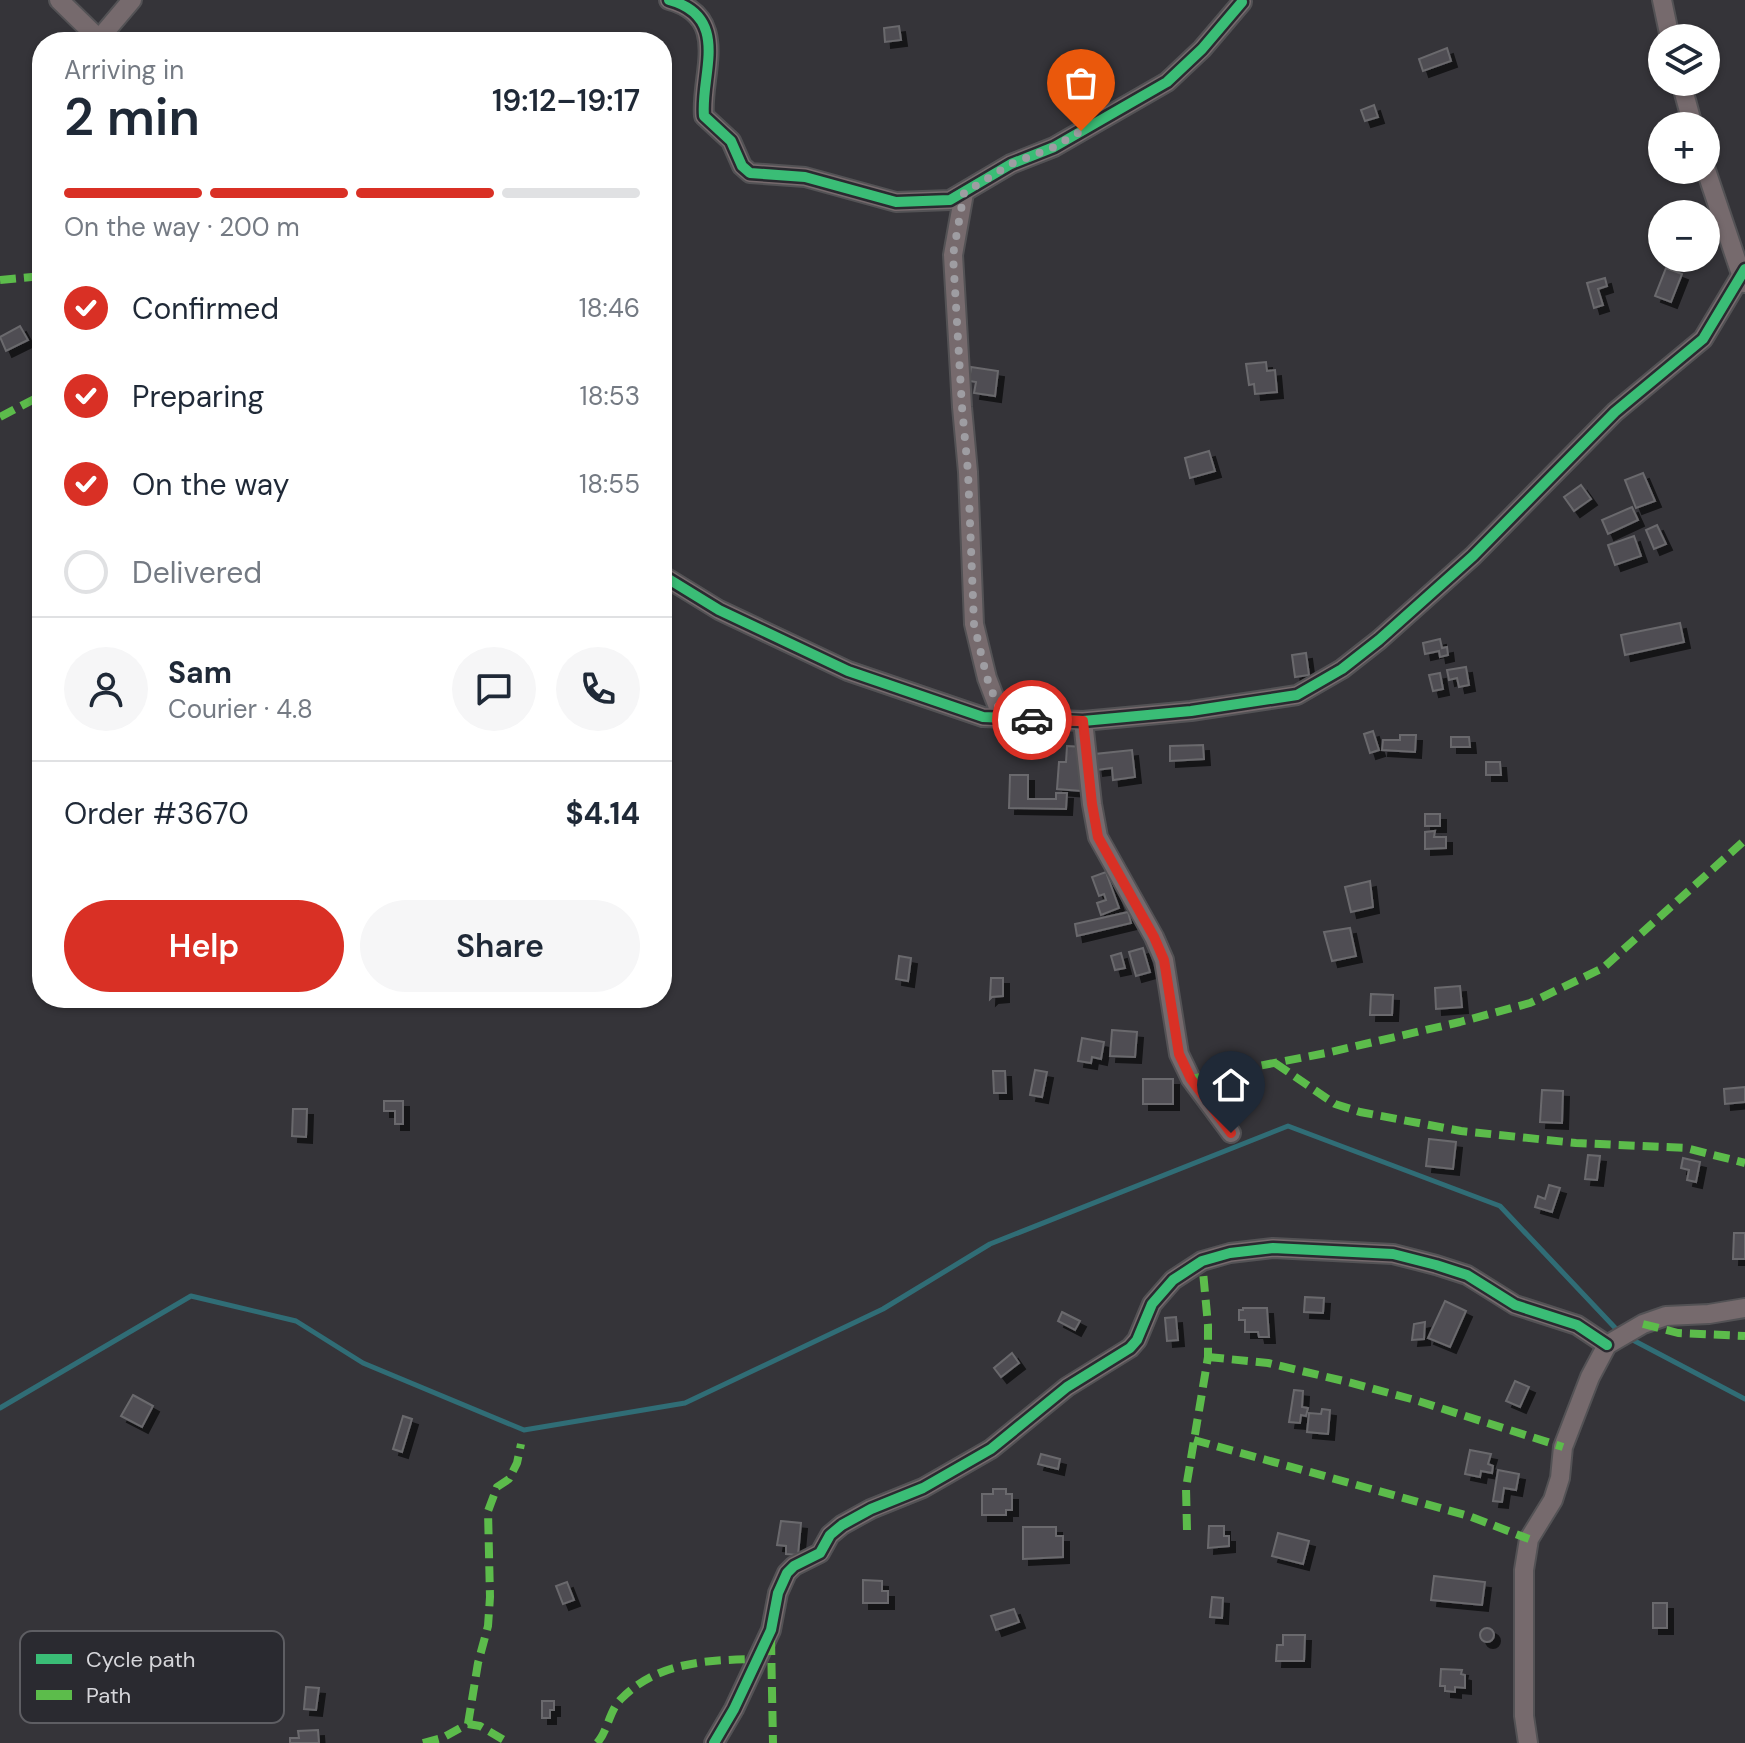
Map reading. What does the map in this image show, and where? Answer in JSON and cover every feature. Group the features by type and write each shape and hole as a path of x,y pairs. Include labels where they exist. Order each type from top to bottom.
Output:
{"street":[{"path":"59,0 92,32"},
{"path":"106,32 132,0"},
{"path":"669,0 685,4 693,10 704,28 710,64 704,116 731,141 744,170 805,177 896,202 938,202 964,193 1011,164 1054,147 1167,82 1202,49 1242,2"},
{"path":"1662,0 1667,24"},
{"path":"672,581 719,610 848,671 965,712 1003,720 1083,721 1191,711 1276,699 1311,689 1342,669 1473,556 1615,412 1703,339 1743,277 1711,184"},
{"path":"964,193 953,255 968,472 974,624 987,678 1003,720"},
{"path":"1083,721 1098,837 1164,960 1179,1054 1191,1079 1231,1133"},
{"path":"714,1743 734,1709 771,1630 778,1593 787,1573 794,1566 820,1553 830,1535 842,1525 871,1509 923,1488 991,1449 1067,1387 1130,1348 1137,1340 1152,1304 1173,1280 1202,1261 1230,1253 1273,1248 1393,1254 1467,1275 1515,1305 1577,1325 1607,1345"},
{"path":"1528,1743 1524,1716 1524,1570 1529,1539 1553,1500 1560,1478 1563,1447 1590,1377 1607,1345 1643,1324 1666,1316 1745,1308"}],"building":[{"path":"899,26 901,40 885,42 884,28"},
{"path":"1447,48 1451,61 1423,71 1419,59"},
{"path":"1374,105 1378,117 1365,121 1361,110"},
{"path":"1664,272 1682,274 1671,302 1655,296"},
{"path":"1605,278 1607,286 1598,289 1603,305 1594,308 1587,283"},
{"path":"20,326 28,340 6,351 0,337"},
{"path":"1266,362 1267,371 1275,370 1277,392 1255,394 1254,384 1249,385 1246,364"},
{"path":"971,367 998,371 995,396 974,393 976,382 969,381"},
{"path":"1209,451 1215,471 1190,478 1185,458"},
{"path":"1643,473 1655,501 1636,508 1625,480"},
{"path":"1581,485 1591,499 1574,511 1564,497"},
{"path":"1632,507 1638,520 1608,534 1602,520"},
{"path":"1657,525 1666,544 1654,549 1646,530"},
{"path":"1634,536 1641,556 1615,565 1608,545"},
{"path":"1680,623 1684,642 1625,655 1621,635"},
{"path":"1440,639 1442,648 1447,647 1448,655 1440,657 1439,651 1425,654 1423,643"},
{"path":"1306,653 1309,675 1295,677 1292,655"},
{"path":"1466,667 1469,685 1459,687 1457,678 1449,680 1447,670"},
{"path":"1440,673 1443,689 1433,691 1429,675"},
{"path":"1373,731 1379,750 1370,753 1364,734"},
{"path":"1400,735 1416,735 1415,752 1382,750 1383,740 1400,740"},
{"path":"1451,737 1469,737 1470,747 1451,747"},
{"path":"1203,745 1204,759 1170,761 1170,746"},
{"path":"1067,746 1084,747 1081,791 1057,789 1059,762 1066,762"},
{"path":"1132,750 1135,777 1113,780 1112,768 1097,770 1095,754"},
{"path":"1486,762 1500,762 1501,775 1486,775"},
{"path":"1010,775 1028,775 1028,799 1056,799 1056,793 1067,793 1066,809 1009,808"},
{"path":"1425,814 1440,814 1440,826 1425,826"},
{"path":"1435,831 1434,837 1446,837 1446,848 1425,849 1425,832"},
{"path":"1106,872 1119,908 1101,915 1097,903 1106,900 1104,894 1099,896 1092,877"},
{"path":"1370,881 1373,907 1351,912 1345,887"},
{"path":"1128,912 1131,923 1077,936 1075,924"},
{"path":"1350,928 1356,956 1332,961 1324,932"},
{"path":"1143,948 1150,972 1136,976 1129,952"},
{"path":"1121,953 1125,968 1115,970 1111,956"},
{"path":"899,956 911,958 908,981 896,979"},
{"path":"991,978 1003,978 1003,996 990,999"},
{"path":"1460,986 1462,1007 1436,1009 1435,988"},
{"path":"1371,994 1393,995 1392,1015 1370,1015"},
{"path":"1112,1030 1137,1032 1135,1057 1110,1056"},
{"path":"1082,1038 1104,1042 1101,1059 1092,1057 1091,1063 1078,1061"},
{"path":"1035,1070 1047,1072 1042,1097 1030,1095"},
{"path":"993,1071 1005,1071 1006,1093 994,1093"},
{"path":"1143,1079 1173,1079 1173,1104 1143,1104"},
{"path":"1745,1087 1745,1102 1725,1104 1724,1089"},
{"path":"1542,1090 1563,1091 1562,1123 1540,1122"},
{"path":"384,1101 403,1101 403,1124 395,1124 395,1111 384,1111"},
{"path":"293,1109 307,1109 306,1137 292,1136"},
{"path":"1429,1139 1456,1142 1453,1169 1426,1166"},
{"path":"1588,1155 1600,1156 1597,1180 1585,1179"},
{"path":"1683,1158 1700,1162 1696,1182 1687,1180 1689,1170 1681,1168"},
{"path":"1549,1185 1560,1188 1552,1212 1535,1207 1538,1196 1545,1199"},
{"path":"1734,1233 1745,1233 1745,1259 1733,1259"},
{"path":"1305,1297 1324,1298 1323,1313 1304,1312"},
{"path":"1445,1301 1466,1311 1450,1347 1428,1338"},
{"path":"1267,1308 1269,1337 1259,1337 1258,1332 1245,1332 1245,1320 1239,1320 1239,1310"},
{"path":"1062,1312 1080,1321 1075,1330 1058,1321"},
{"path":"1176,1317 1178,1340 1167,1341 1165,1318"},
{"path":"1425,1322 1424,1339 1412,1340 1414,1324"},
{"path":"1012,1353 1019,1363 1001,1377 994,1368"},
{"path":"1515,1381 1529,1387 1520,1407 1506,1401"},
{"path":"1294,1390 1303,1391 1302,1407 1308,1408 1306,1416 1301,1415 1300,1423 1289,1422"},
{"path":"133,1395 153,1406 142,1427 121,1416"},
{"path":"1322,1409 1330,1410 1328,1434 1307,1432 1309,1413 1321,1414"},
{"path":"403,1416 412,1419 402,1452 393,1449"},
{"path":"1470,1450 1491,1454 1488,1464 1493,1466 1492,1473 1481,1471 1480,1477 1465,1474"},
{"path":"1041,1454 1060,1459 1058,1469 1038,1464"},
{"path":"1498,1470 1519,1474 1516,1490 1504,1488 1502,1502 1493,1501"},
{"path":"993,1489 1006,1489 1006,1494 1012,1494 1012,1510 1006,1510 1006,1515 982,1515 982,1494 993,1494"},
{"path":"781,1521 801,1523 798,1555 786,1554 786,1546 777,1545"},
{"path":"1209,1526 1224,1526 1224,1536 1229,1536 1229,1546 1208,1548"},
{"path":"1023,1527 1056,1527 1056,1536 1063,1536 1063,1557 1023,1559"},
{"path":"1278,1533 1309,1541 1303,1564 1272,1556"},
{"path":"1434,1576 1485,1582 1482,1605 1431,1600"},
{"path":"863,1580 882,1581 882,1591 888,1591 888,1603 863,1603"},
{"path":"567,1582 574,1600 563,1604 556,1586"},
{"path":"1212,1597 1223,1598 1222,1618 1210,1617"},
{"path":"1653,1603 1667,1603 1667,1628 1653,1628"},
{"path":"1014,1609 1019,1622 996,1630 991,1616"},
{"path":"1487,1628 1494,1635 1487,1642 1480,1635"},
{"path":"1283,1635 1305,1635 1304,1661 1276,1661 1277,1645 1283,1645"},
{"path":"1441,1669 1462,1670 1465,1688 1455,1687 1455,1692 1445,1691 1445,1686 1440,1686"},
{"path":"306,1687 319,1688 316,1710 304,1709"},
{"path":"542,1701 554,1701 550,1718 542,1718"},
{"path":"318,1730 319,1743 290,1743 290,1738 299,1738 298,1731"}],"waterway":[{"path":"0,1408 191,1296 296,1321 363,1363 524,1430 685,1403 883,1309 990,1244 1288,1126 1500,1206 1620,1333"},
{"path":"1629,1338 1745,1399"}],"marked path":[{"path":"0,280 32,277"},
{"path":"0,417 32,400"},
{"path":"1191,1079 1326,1053 1530,1003 1603,968 1745,840"},
{"path":"1275,1063 1335,1104 1360,1112 1461,1131 1576,1143 1686,1148 1745,1163"},
{"path":"1187,1530 1186,1488 1208,1357 1202,1261"},
{"path":"1643,1324 1678,1333 1745,1336"},
{"path":"1208,1357 1268,1363 1348,1382 1563,1447"},
{"path":"1194,1440 1469,1516 1529,1539"},
{"path":"468,1724 488,1626 488,1511 497,1487 509,1479 517,1463 521,1444"},
{"path":"771,1639 773,1743"},
{"path":"597,1743 621,1699 651,1677 685,1665 758,1659"},
{"path":"423,1743 442,1738 468,1724 480,1726 509,1743"}],"cycle path":[{"path":"669,0 688,8 707,33 709,49 704,116 731,141 742,166 750,173 805,177 896,202 950,200 1011,164 1054,147 1167,82 1202,49 1242,2"},
{"path":"672,581 719,610 848,671 983,717 1083,721 1191,711 1297,695 1342,669 1379,640 1473,556 1615,412 1703,339 1745,269"},
{"path":"714,1743 734,1709 771,1630 778,1593 787,1573 794,1566 820,1553 830,1535 842,1525 871,1509 923,1488 991,1449 1067,1387 1130,1348 1137,1340 1152,1304 1173,1280 1202,1261 1230,1253 1273,1248 1393,1254 1467,1275 1515,1305 1577,1325 1607,1345"}],"way so far":[{"path":"1032,720 1003,720 987,678 974,624 968,472 953,255 964,193 1011,164 1054,147 1081,131"}],"route":[{"path":"1032,720 1083,721 1098,837 1164,960 1179,1054 1191,1079 1231,1133"}]}
